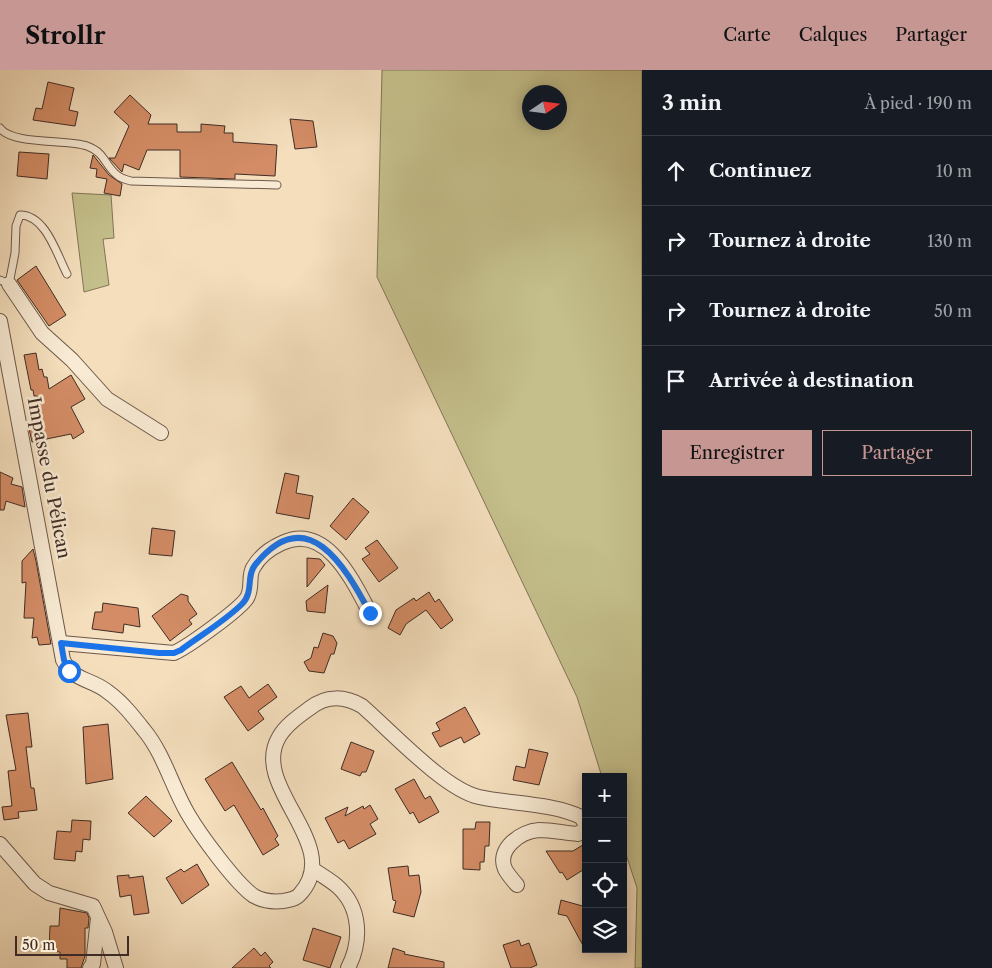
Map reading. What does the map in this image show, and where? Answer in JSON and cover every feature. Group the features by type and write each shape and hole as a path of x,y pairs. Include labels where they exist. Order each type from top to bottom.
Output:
{"street":[{"path":"5,282 42,333 72,360 107,399 162,433"},
{"name":"Impasse du Pélican","path":"0,320 64,660 69,671 106,690 125,707 146,732 188,814 243,886 254,896 268,901 290,900 302,892 314,870"},
{"path":"61,643 174,653 242,604 251,591 253,567 272,548 298,537 311,539 329,550 354,582 370,613"},
{"path":"348,968 357,938 358,920 354,908 338,886 314,870 312,856 277,776 274,753 279,737 290,724 312,706 326,700 337,698 350,699 362,706 440,776 461,790 478,797 581,817 585,823 585,829 578,834 538,830 513,840 506,850 503,863 505,870 517,885"},
{"path":"0,844 35,884 49,893 93,906 116,968"},
{"path":"90,968 93,964 98,916"}],"lane":[{"path":"0,128 2,132 14,137 86,146 103,155 117,176 131,181 277,185"},
{"path":"5,282 15,252 16,226 20,215 39,223 46,232 67,274"}],"shaded area":[{"path":"382,70 642,70 642,968 635,968 637,888 627,857 627,773 601,773 577,697 377,277"},
{"path":"72,193 111,195 114,238 103,239 109,285 84,292"}],"building":[{"path":"48,82 74,88 69,110 78,112 75,126 33,120 36,108 42,109"},
{"path":"130,95 151,115 148,124 177,124 177,132 201,132 201,124 225,126 224,133 233,133 233,142 277,145 275,176 235,174 235,179 180,177 180,150 147,150 139,170 124,164 122,172 109,158 115,158 129,126 114,112"},
{"path":"290,119 313,121 317,147 295,149"},
{"path":"19,152 49,154 47,179 17,176"},
{"path":"93,155 109,175 122,184 120,196 104,193 107,179 96,177 97,169 90,168"},
{"path":"36,266 66,315 49,326 17,280"},
{"path":"36,353 39,370 42,369 44,377 47,377 49,389 71,375 85,399 71,407 84,432 73,439 71,434 32,442 28,424 42,421 37,396 34,396 33,390 31,390 24,355"},
{"path":"0,472 13,478 11,484 22,487 25,507 6,501 4,510 0,510"},
{"path":"285,473 299,476 296,493 313,496 309,519 276,513"},
{"path":"353,498 369,512 346,540 330,526"},
{"path":"152,528 175,531 172,556 149,554"},
{"path":"377,540 398,568 379,582 362,559 370,554 365,548"},
{"path":"33,549 51,644 39,645 37,637 32,638 34,618 24,618 26,582 22,583 22,561"},
{"path":"307,558 320,559 325,565 307,587"},
{"path":"328,585 325,613 307,611 306,601"},
{"path":"429,592 435,602 439,599 453,620 441,629 426,610 406,624 400,635 388,628 396,610 414,598 416,601"},
{"path":"181,594 188,596 188,601 197,614 189,620 192,624 170,641 152,616"},
{"path":"103,603 138,608 140,627 124,624 123,633 92,629 95,612 102,612"},
{"path":"323,633 333,636 337,643 334,654 331,654 324,673 309,671 304,662 311,658 314,647 318,648"},
{"path":"268,684 277,697 258,711 264,719 248,731 224,697 241,686 249,698"},
{"path":"465,707 480,734 464,743 461,737 440,747 432,733 440,730 436,723"},
{"path":"28,713 32,747 26,747 31,788 34,788 37,810 18,812 19,818 4,820 2,807 12,806 8,771 16,770 6,715"},
{"path":"108,724 113,779 86,784 83,727"},
{"path":"351,742 374,751 366,772 362,772 360,776 341,769"},
{"path":"529,749 548,753 539,785 513,780 516,766 525,768"},
{"path":"232,762 261,810 263,808 278,836 275,839 279,845 263,855 234,805 225,811 205,779"},
{"path":"414,779 425,799 430,796 439,812 419,823 413,812 410,814 395,789"},
{"path":"146,796 172,821 154,837 128,813"},
{"path":"370,805 378,819 370,824 376,834 349,849 344,840 338,843 325,818 348,807 345,816 363,806 364,809"},
{"path":"72,820 91,821 90,840 83,839 82,852 76,851 75,861 54,859 57,831 71,832"},
{"path":"476,822 490,822 489,846 485,846 484,862 480,862 480,870 463,869 463,829 475,829"},
{"path":"582,845 582,871 567,880 562,872 560,873 546,851 573,851"},
{"path":"197,864 209,885 182,904 166,878 181,869 184,872"},
{"path":"408,866 409,876 419,875 421,892 414,917 393,912 396,901 393,900 388,868"},
{"path":"129,875 129,878 143,876 149,913 134,915 131,895 120,897 117,876"},
{"path":"561,900 582,906 582,944 567,916 558,914"},
{"path":"60,908 87,913 89,918 88,928 85,928 85,956 81,968 67,968 67,959 60,959 60,952 49,951 50,926 59,926"},
{"path":"313,928 341,937 330,968 303,960"},
{"path":"519,940 521,946 529,943 537,965 530,968 511,968 503,945"},
{"path":"254,948 261,956 265,952 273,962 269,966 271,968 232,968"},
{"path":"393,948 405,952 404,954 444,962 444,968 388,968"}],"route":[{"path":"69,671 64,660 61,643 159,653 174,653 181,650 242,604 251,591 253,567 261,558 272,548 298,537 311,539 329,550 354,582 370,613"}]}
